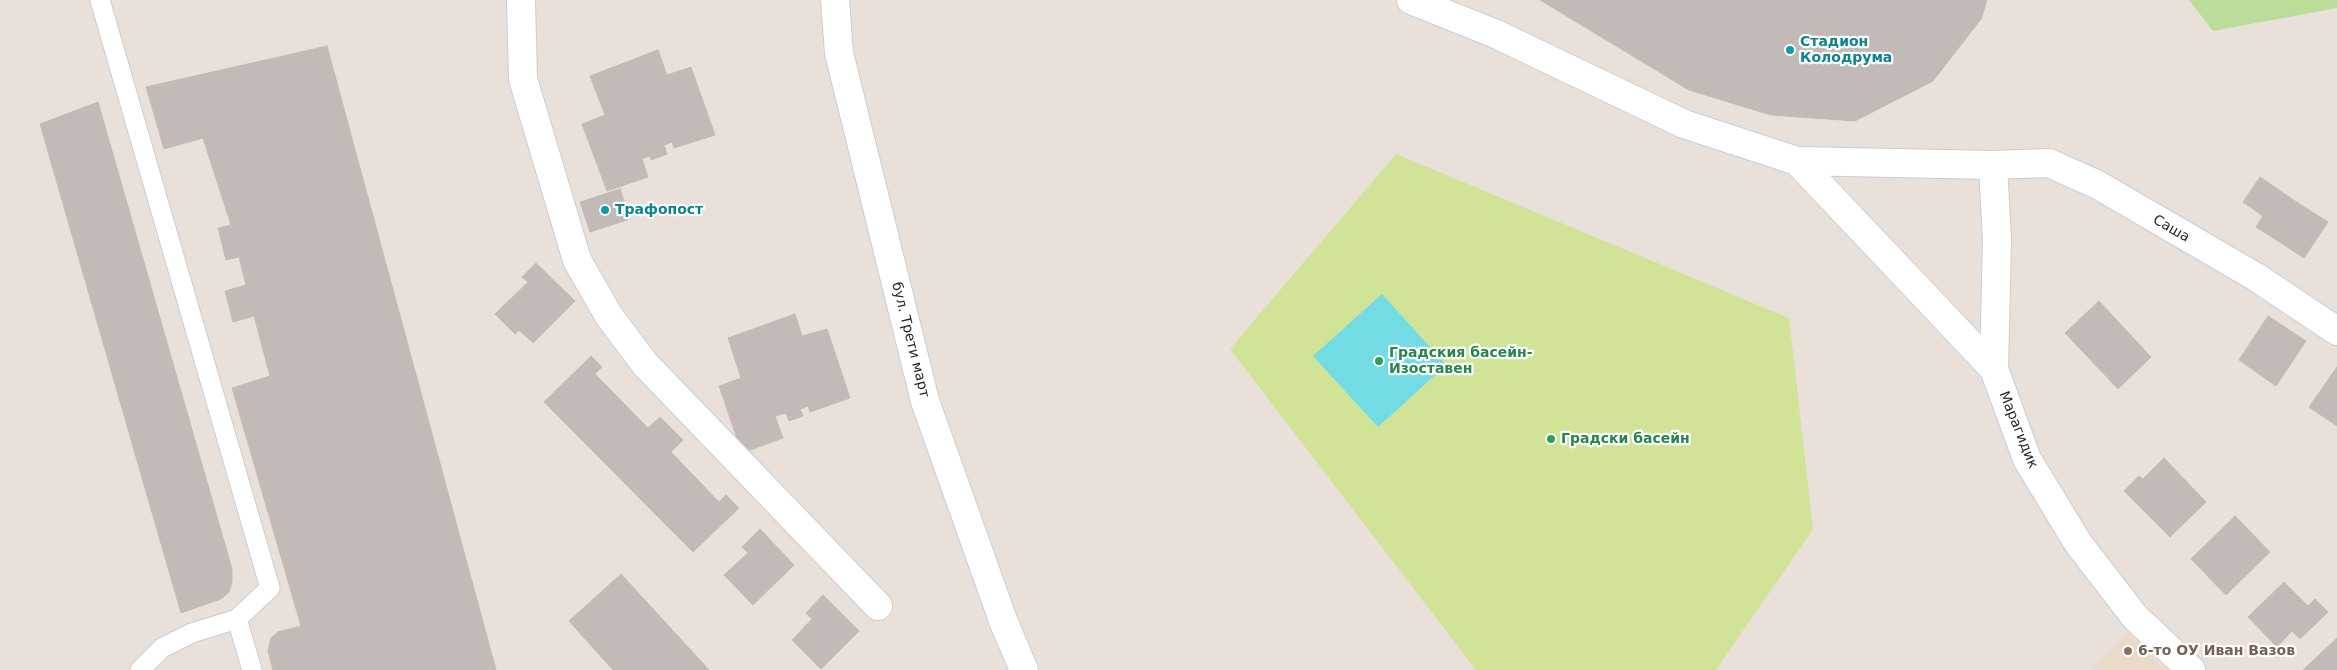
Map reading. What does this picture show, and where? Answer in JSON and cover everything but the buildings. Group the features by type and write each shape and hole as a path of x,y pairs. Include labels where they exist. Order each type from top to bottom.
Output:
{"street":[{"path":"521,0 523,79 577,260 609,316 645,364 878,606"},
{"name":"бул. Трети март","path":"836,0 839,53 925,401 1004,623 1024,670"},
{"path":"1411,0 1496,34 1684,124 1798,161 1994,369"},
{"name":"Саша","path":"1798,161 1993,165 2048,163 2098,184 2256,277 2337,331"},
{"name":"Марагидик","path":"1993,165 1997,240 1994,369 2027,459 2078,542 2135,616 2191,670"}],"lane":[{"path":"100,0 270,588 236,619 192,632 169,644 162,648 140,670"},
{"path":"236,619 252,670"}],"shaded area":[{"name":"6-то ОУ Иван Вазов","path":"2128,632 2165,670 2092,670"}],"green space":[{"path":"2189,0 2337,0 2337,8 2213,31"},
{"name":"Градски басейн","path":"1396,154 1789,318 1813,529 1716,670 1476,670 1230,349"}],"water":[{"name":"Градския басейн- Изоставен","path":"1382,294 1446,365 1378,427 1313,356"}],"place":[{"name":"Стадион Колодрума","path":"1790,50"},
{"name":"Трафопост","path":"605,210"},
{"name":"Градския басейн- Изоставен","path":"1379,361"},
{"name":"Градски басейн","path":"1551,439"},
{"name":"6-то ОУ Иван Вазов","path":"2128,651"}]}
